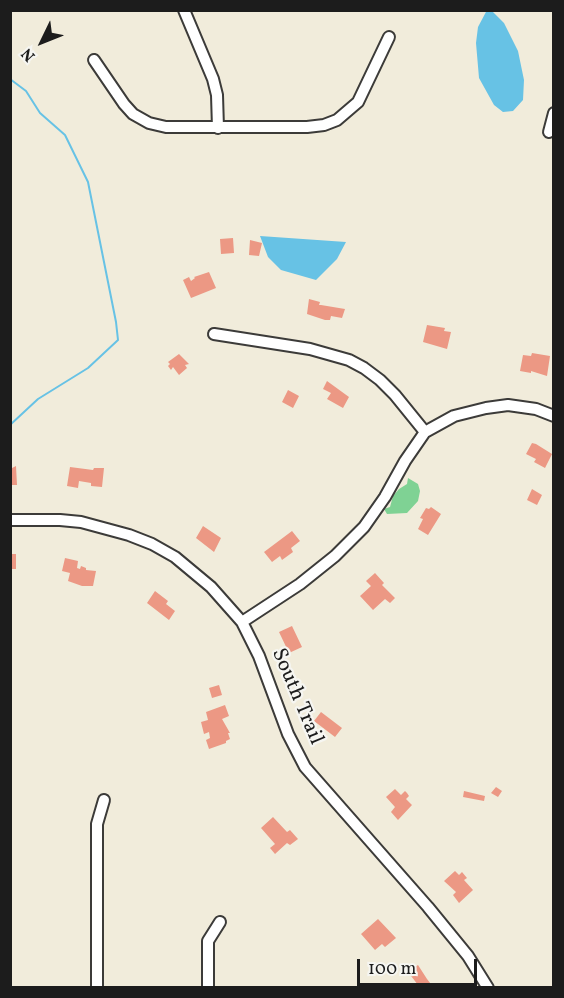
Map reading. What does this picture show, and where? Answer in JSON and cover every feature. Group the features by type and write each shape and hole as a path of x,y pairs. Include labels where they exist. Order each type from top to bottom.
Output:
{"street":[{"path":"184,10 213,79 217,95 218,128"},
{"path":"94,60 133,114 149,123 166,128 324,126 337,120 358,102 389,37"},
{"path":"549,132 554,113"},
{"path":"214,334 310,350 349,360 380,380 425,432"},
{"path":"242,622 300,584 364,527 425,432 454,416 508,405 536,409 554,416"},
{"name":"South Trail","path":"10,519 81,522 129,535 152,544 175,557 225,601 242,622 259,656 288,734 305,767 428,907 468,956 488,987"},
{"path":"97,987 97,824 104,800"},
{"path":"208,987 208,941 220,922"}],"green space":[{"path":"408,478 418,484 420,491 418,501 407,513 387,514 384,509 390,507 393,496 407,484"}],"water":[{"path":"487,10 492,11 504,23 518,51 524,80 523,100 513,111 503,112 494,105 479,78 476,43 478,27"},
{"path":"260,236 346,242 337,259 316,280 281,270 268,257"}],"building":[{"path":"233,238 234,253 221,254 220,239"},
{"path":"250,240 262,243 259,256 249,255"},
{"path":"209,272 216,288 191,298 183,280 189,277 191,281 194,277"},
{"path":"309,299 320,302 319,305 345,309 342,318 331,316 330,320 325,320 307,314"},
{"path":"427,325 445,328 444,331 451,332 447,349 423,342"},
{"path":"532,353 550,356 547,376 531,371 531,373 520,371 523,355 531,356"},
{"path":"179,354 189,364 185,365 187,368 179,375 173,367 171,370 168,362"},
{"path":"327,381 349,397 343,408 327,399 331,393 323,389"},
{"path":"288,390 299,396 293,408 282,402"},
{"path":"532,443 552,454 545,468 534,462 536,459 526,454"},
{"path":"16,466 17,485 10,485 10,469"},
{"path":"70,467 93,470 104,468 102,487 91,486 91,483 79,481 78,488 67,486"},
{"path":"532,489 542,495 537,505 527,500"},
{"path":"431,507 441,514 428,535 418,529 423,519 420,518 426,508"},
{"path":"203,526 221,538 214,552 196,538"},
{"path":"292,531 300,541 291,548 293,552 282,560 280,556 272,562 264,552"},
{"path":"10,554 16,554 16,569 10,569"},
{"path":"65,558 78,561 77,568 80,569 81,566 86,570 96,571 93,586 82,586 68,581 70,573 62,571"},
{"path":"375,573 384,583 382,585 395,598 390,603 385,599 373,610 360,596 371,586 366,581"},
{"path":"155,591 168,601 166,604 175,611 169,620 147,603"},
{"path":"292,626 302,647 289,653 279,632"},
{"path":"219,685 222,695 212,698 209,688"},
{"path":"225,705 229,716 222,719 230,733 228,733 230,739 226,743 209,749 206,740 210,738 209,732 204,734 201,722 208,720 206,712"},
{"path":"321,712 342,728 335,737 314,721"},
{"path":"496,787 502,791 498,797 491,793"},
{"path":"395,789 401,795 405,791 409,796 406,799 412,805 398,820 391,812 395,807 386,797"},
{"path":"464,791 485,796 484,801 463,797"},
{"path":"273,817 287,832 290,830 298,839 290,845 287,843 275,854 270,848 275,844 261,828"},
{"path":"455,871 459,875 462,872 467,878 464,880 473,890 459,903 453,895 456,892 444,881"},
{"path":"378,919 396,938 385,947 382,944 375,950 361,934"},
{"path":"418,965 434,988 415,988 418,985 408,972"}],"waterway":[{"path":"10,79 26,91 40,113 65,135 88,182 118,340 88,368 38,399 10,425"}]}
